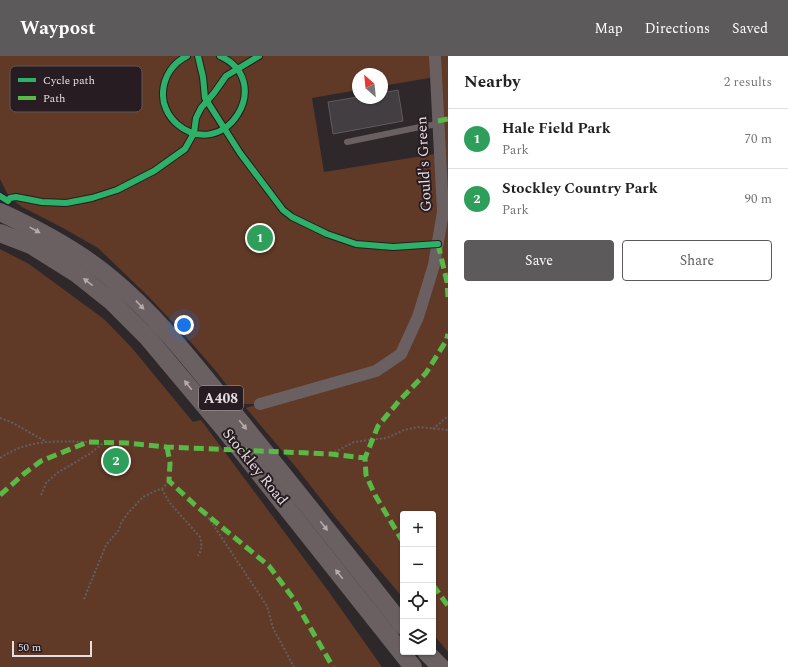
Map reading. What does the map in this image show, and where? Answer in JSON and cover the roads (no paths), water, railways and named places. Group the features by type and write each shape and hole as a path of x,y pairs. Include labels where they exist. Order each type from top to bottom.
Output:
{"main road":[{"name":"Stockley Road","path":"0,212 76,252 106,274 134,299 184,352 277,466 400,622"},
{"name":"Stockley Road","path":"0,233 31,246 67,268 100,291 135,323 226,430 413,667"},
{"path":"364,605 401,667"},
{"path":"424,655 433,667"},
{"path":"429,655 441,667"}],"street":[{"name":"Gould's Green","path":"260,404 376,371 400,354 418,317 434,265 444,212 435,56"}],"lane":[{"path":"347,142 438,124"}],"place":[{"name":"Hale Field Park","path":"260,238"},
{"name":"Stockley Country Park","path":"116,461"}]}
